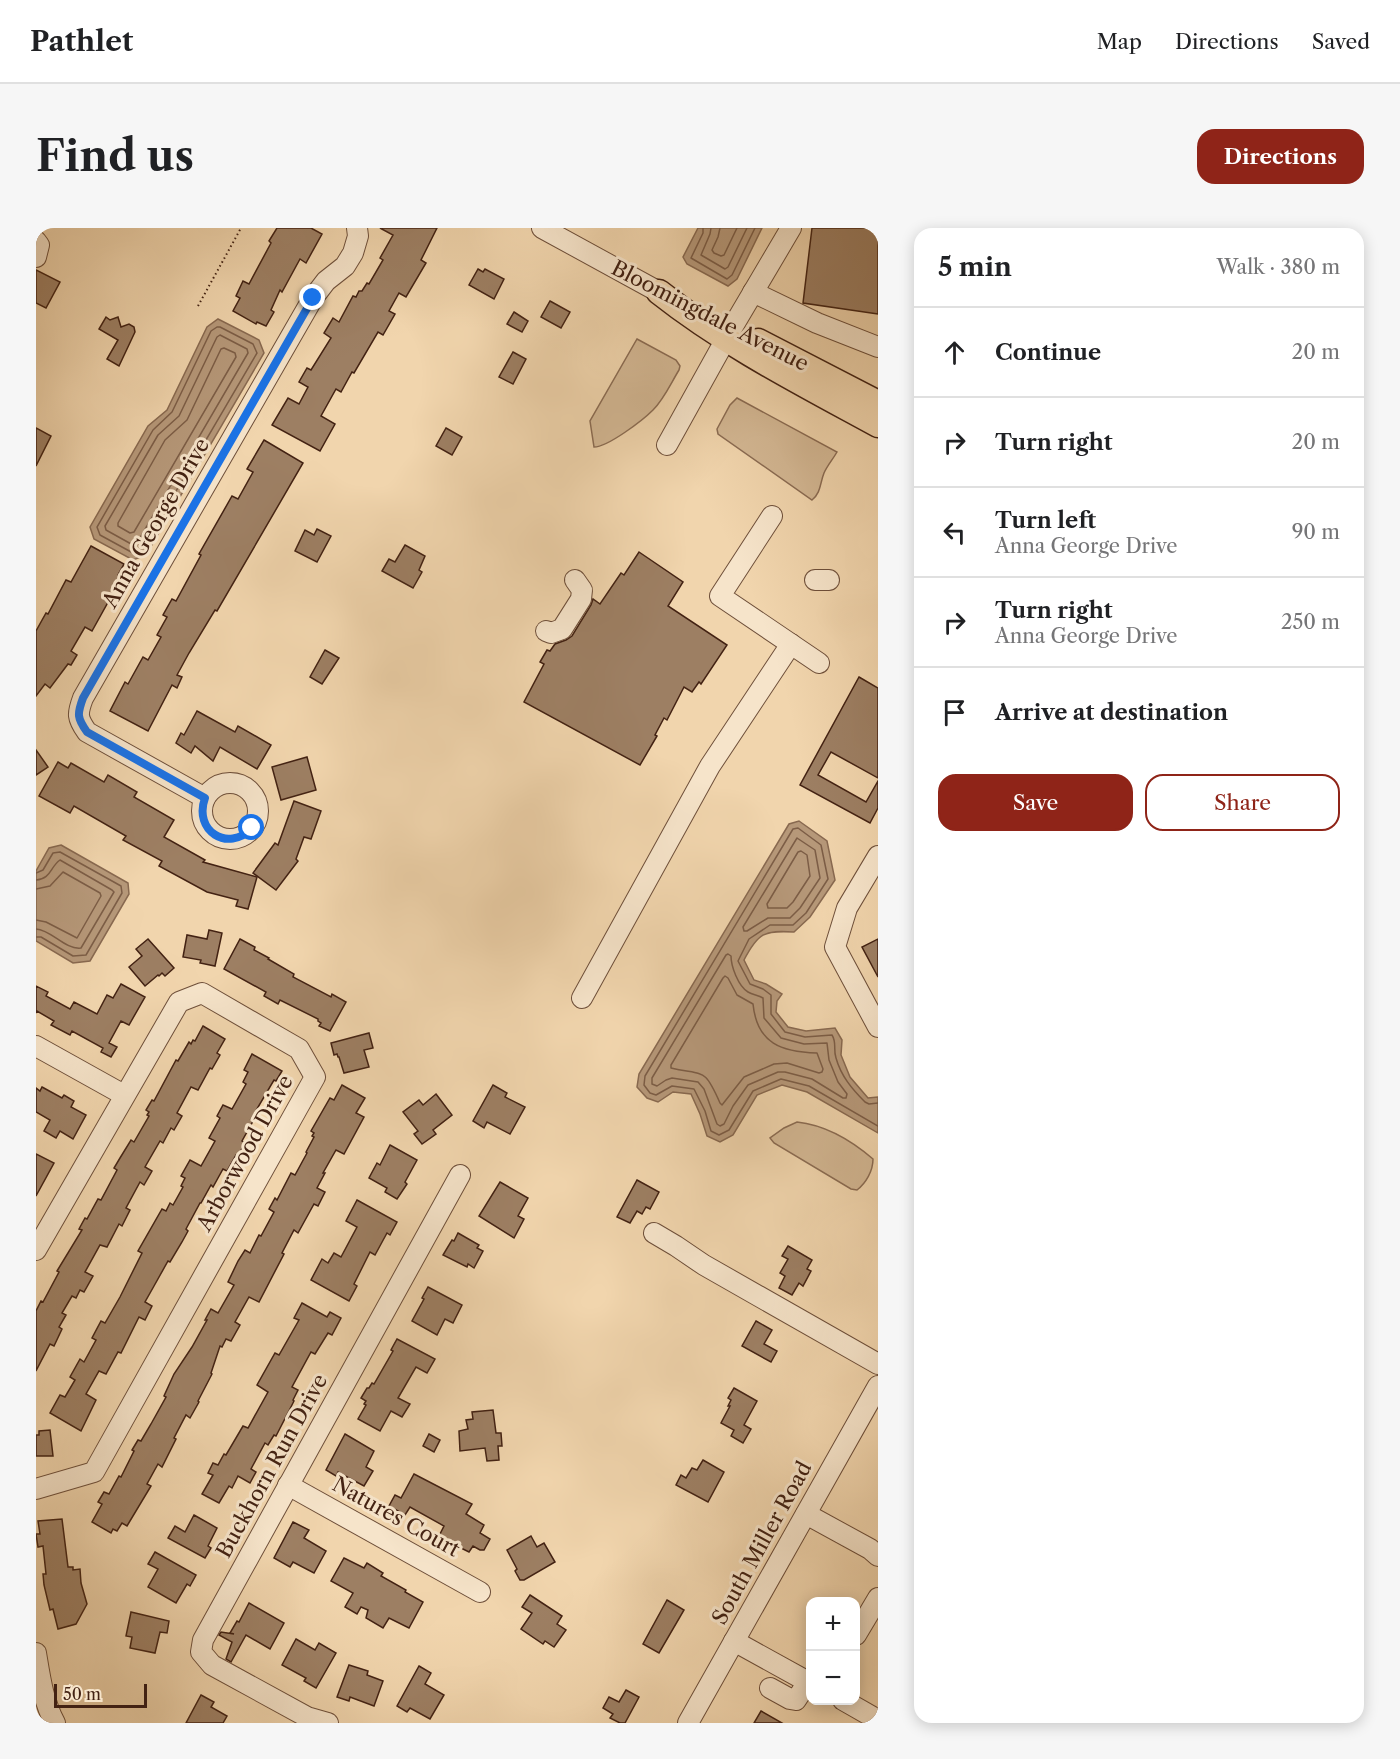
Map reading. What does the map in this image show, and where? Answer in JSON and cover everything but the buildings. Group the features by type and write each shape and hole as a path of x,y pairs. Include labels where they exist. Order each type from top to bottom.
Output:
{"main road":[{"path":"659,292 681,309 729,333 780,371 878,425"},
{"name":"Bloomingdale Avenue","path":"729,333 878,404"}],"street":[{"name":"Anna George Drive","path":"205,798 87,732 79,720 79,708 100,667 313,298 326,282 345,266 354,253 358,236 357,228"},
{"name":"Bloomingdale Avenue","path":"542,228 659,292"},
{"path":"667,445 791,228"},
{"path":"36,241 39,245 36,257"},
{"path":"753,292 817,323 878,346"},
{"path":"772,516 720,596 819,663"},
{"path":"546,632 551,633 562,629 581,598 582,590 575,580"},
{"path":"582,998 710,766 791,644"},
{"path":"878,856 847,908 836,947 878,1027"},
{"name":"Arborwood Drive","path":"36,1250 41,1228 179,1002 202,993 299,1049 315,1077 94,1472 36,1489"},
{"path":"36,1046 124,1095"},
{"name":"Buckhorn Run Drive","path":"328,1723 308,1717 212,1665 201,1652 203,1640 460,1175"},
{"path":"654,1233 704,1265 878,1364"},
{"name":"South Miller Road","path":"688,1723 878,1386"},
{"name":"Natures Court","path":"288,1485 480,1592"},
{"path":"806,1514 870,1549 878,1556"},
{"path":"860,1627 878,1598"},
{"path":"734,1641 806,1680"},
{"path":"36,1653 43,1693 55,1723"},
{"path":"770,1688 796,1700 806,1686"},
{"path":"850,1705 878,1720"}],"path":[{"path":"198,306 241,228"}],"shaded area":[{"path":"637,339 676,360 680,366 679,370 661,401 653,410 616,438 594,447 590,421"},
{"path":"737,398 837,452 825,470 819,491 812,500 718,434 717,429 730,405"},
{"path":"797,1122 838,1135 873,1159 866,1180 857,1190 851,1189 774,1143 770,1138"}],"water":[{"path":"698,228 762,228 737,279 728,286 687,264 683,257"},
{"path":"218,319 259,340 264,353 146,555 133,560 94,539 90,527 148,426 167,410 207,327"},
{"path":"799,821 827,841 835,880 810,917 794,932 763,935 744,960 754,980 782,994 777,1001 776,1012 788,1027 806,1031 835,1028 842,1040 841,1055 850,1077 868,1098 878,1097 878,1133 807,1092 782,1085 757,1095 733,1135 720,1142 707,1136 691,1094 673,1092 658,1102 647,1098 637,1087 639,1074 789,824"},
{"path":"61,845 128,883 129,894 90,961 73,963 36,941 36,871 49,848"}],"route":[{"path":"252,828 242,837 235,839 221,838 209,831 202,818 202,804 205,798 87,732 79,720 79,708 313,298"}]}
